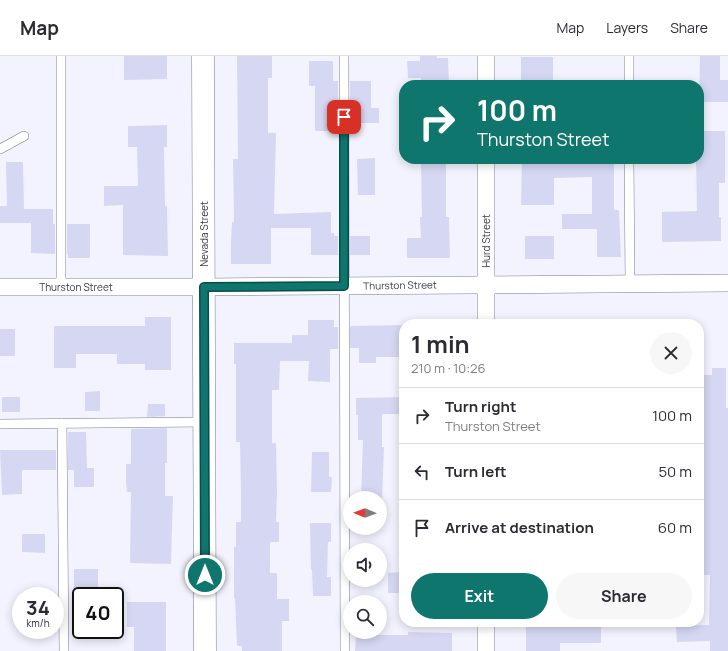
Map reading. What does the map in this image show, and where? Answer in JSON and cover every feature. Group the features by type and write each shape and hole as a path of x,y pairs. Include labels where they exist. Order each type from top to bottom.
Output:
{"street":[{"name":"Nevada Street","path":"203,56 205,651"},
{"path":"486,56 486,80"},
{"name":"Hurd Street","path":"486,164 486,319"},
{"name":"Thurston Street","path":"0,287 728,283"},
{"path":"486,627 486,651"}],"lane":[{"path":"61,56 61,287"},
{"path":"344,56 345,651"},
{"path":"629,56 629,80"},
{"path":"0,149 24,136"},
{"path":"629,164 630,283"},
{"path":"0,424 204,422"},
{"path":"62,423 64,651"}],"building":[{"path":"124,56 167,56 167,79 124,80"},
{"path":"237,56 272,56 272,78 268,78 268,133 276,133 274,214 331,212 331,233 334,233 334,236 338,236 338,255 311,255 311,228 271,228 271,264 231,264 232,222 234,222 233,159 238,159"},
{"path":"420,56 437,56 437,58 448,58 449,80 421,80 421,78 408,78 407,61 420,61"},
{"path":"700,56 720,56 720,80 728,80 728,102 704,102 704,80 699,80"},
{"path":"521,57 553,57 553,80 521,80"},
{"path":"309,61 333,61 333,81 338,81 338,123 335,123 335,131 315,131 315,86 309,86"},
{"path":"350,81 371,81 371,108 379,108 379,123 350,123"},
{"path":"167,125 167,147 164,147 168,256 123,255 123,205 104,206 104,186 138,186 137,147 128,147 128,126"},
{"path":"704,131 725,131 725,183 719,183 721,241 662,242 662,212 697,211 696,164 704,164"},
{"path":"375,158 375,195 358,195 357,159"},
{"path":"6,162 23,162 24,209 53,209 53,224 55,224 55,254 31,253 31,223 0,223 0,206 7,206"},
{"path":"421,164 446,164 446,217 449,217 450,258 407,258 407,238 421,238 420,217 422,217"},
{"path":"522,164 614,164 614,210 619,210 621,257 597,257 597,229 562,229 562,214 592,214 592,177 554,178 554,205 521,205"},
{"path":"67,224 90,224 90,258 68,258"},
{"path":"350,236 370,236 370,255 350,255"},
{"path":"525,236 554,236 554,259 525,259"},
{"path":"145,317 171,317 171,370 145,370 145,364 117,364 117,354 76,354 76,368 54,368 54,326 145,326"},
{"path":"308,320 334,320 334,327 338,327 338,349 330,349 330,382 308,381 309,361 280,361 279,390 272,390 272,443 276,443 276,522 279,522 279,542 270,542 270,573 277,573 277,599 289,599 289,621 282,621 282,651 242,651 242,646 237,646 234,598 234,547 236,547 236,522 241,522 241,493 240,442 236,442 236,364 234,364 234,343 292,343 292,335 308,335"},
{"path":"399,325 399,357 376,357 376,363 359,363 359,348 350,348 350,326"},
{"path":"0,329 15,329 15,356 0,356"},
{"path":"712,368 726,368 726,408 728,408 728,651 710,651 710,641 677,642 676,627 704,627 704,625 709,625 710,575 704,575 704,375 712,375"},
{"path":"100,391 100,411 85,411 85,392"},
{"path":"2,397 20,397 20,412 2,412"},
{"path":"399,397 399,414 382,414 382,447 384,447 382,491 361,491 363,440 358,440 358,415 356,415 356,398"},
{"path":"148,404 165,404 165,416 147,417"},
{"path":"167,428 165,496 173,496 171,564 130,563 131,492 127,492 126,464 131,464 131,429"},
{"path":"68,432 86,432 87,468 94,468 94,487 74,487 74,470 68,470"},
{"path":"0,450 56,450 56,470 22,470 22,494 2,495"},
{"path":"312,452 329,452 329,477 332,477 331,492 311,492"},
{"path":"310,523 331,523 331,542 328,542 327,577 331,577 331,596 313,596"},
{"path":"22,534 45,534 45,553 22,552"},
{"path":"74,569 98,569 98,587 74,587"},
{"path":"399,572 399,593 388,593 388,573"},
{"path":"127,602 166,602 166,651 134,651 134,627 127,627"},
{"path":"526,627 601,627 601,643 560,643 560,651 526,651"},
{"path":"408,632 452,633 452,651 355,651 356,639 387,639 387,635 408,635"}],"route":[{"path":"205,575 204,287 344,286 344,117"}]}
